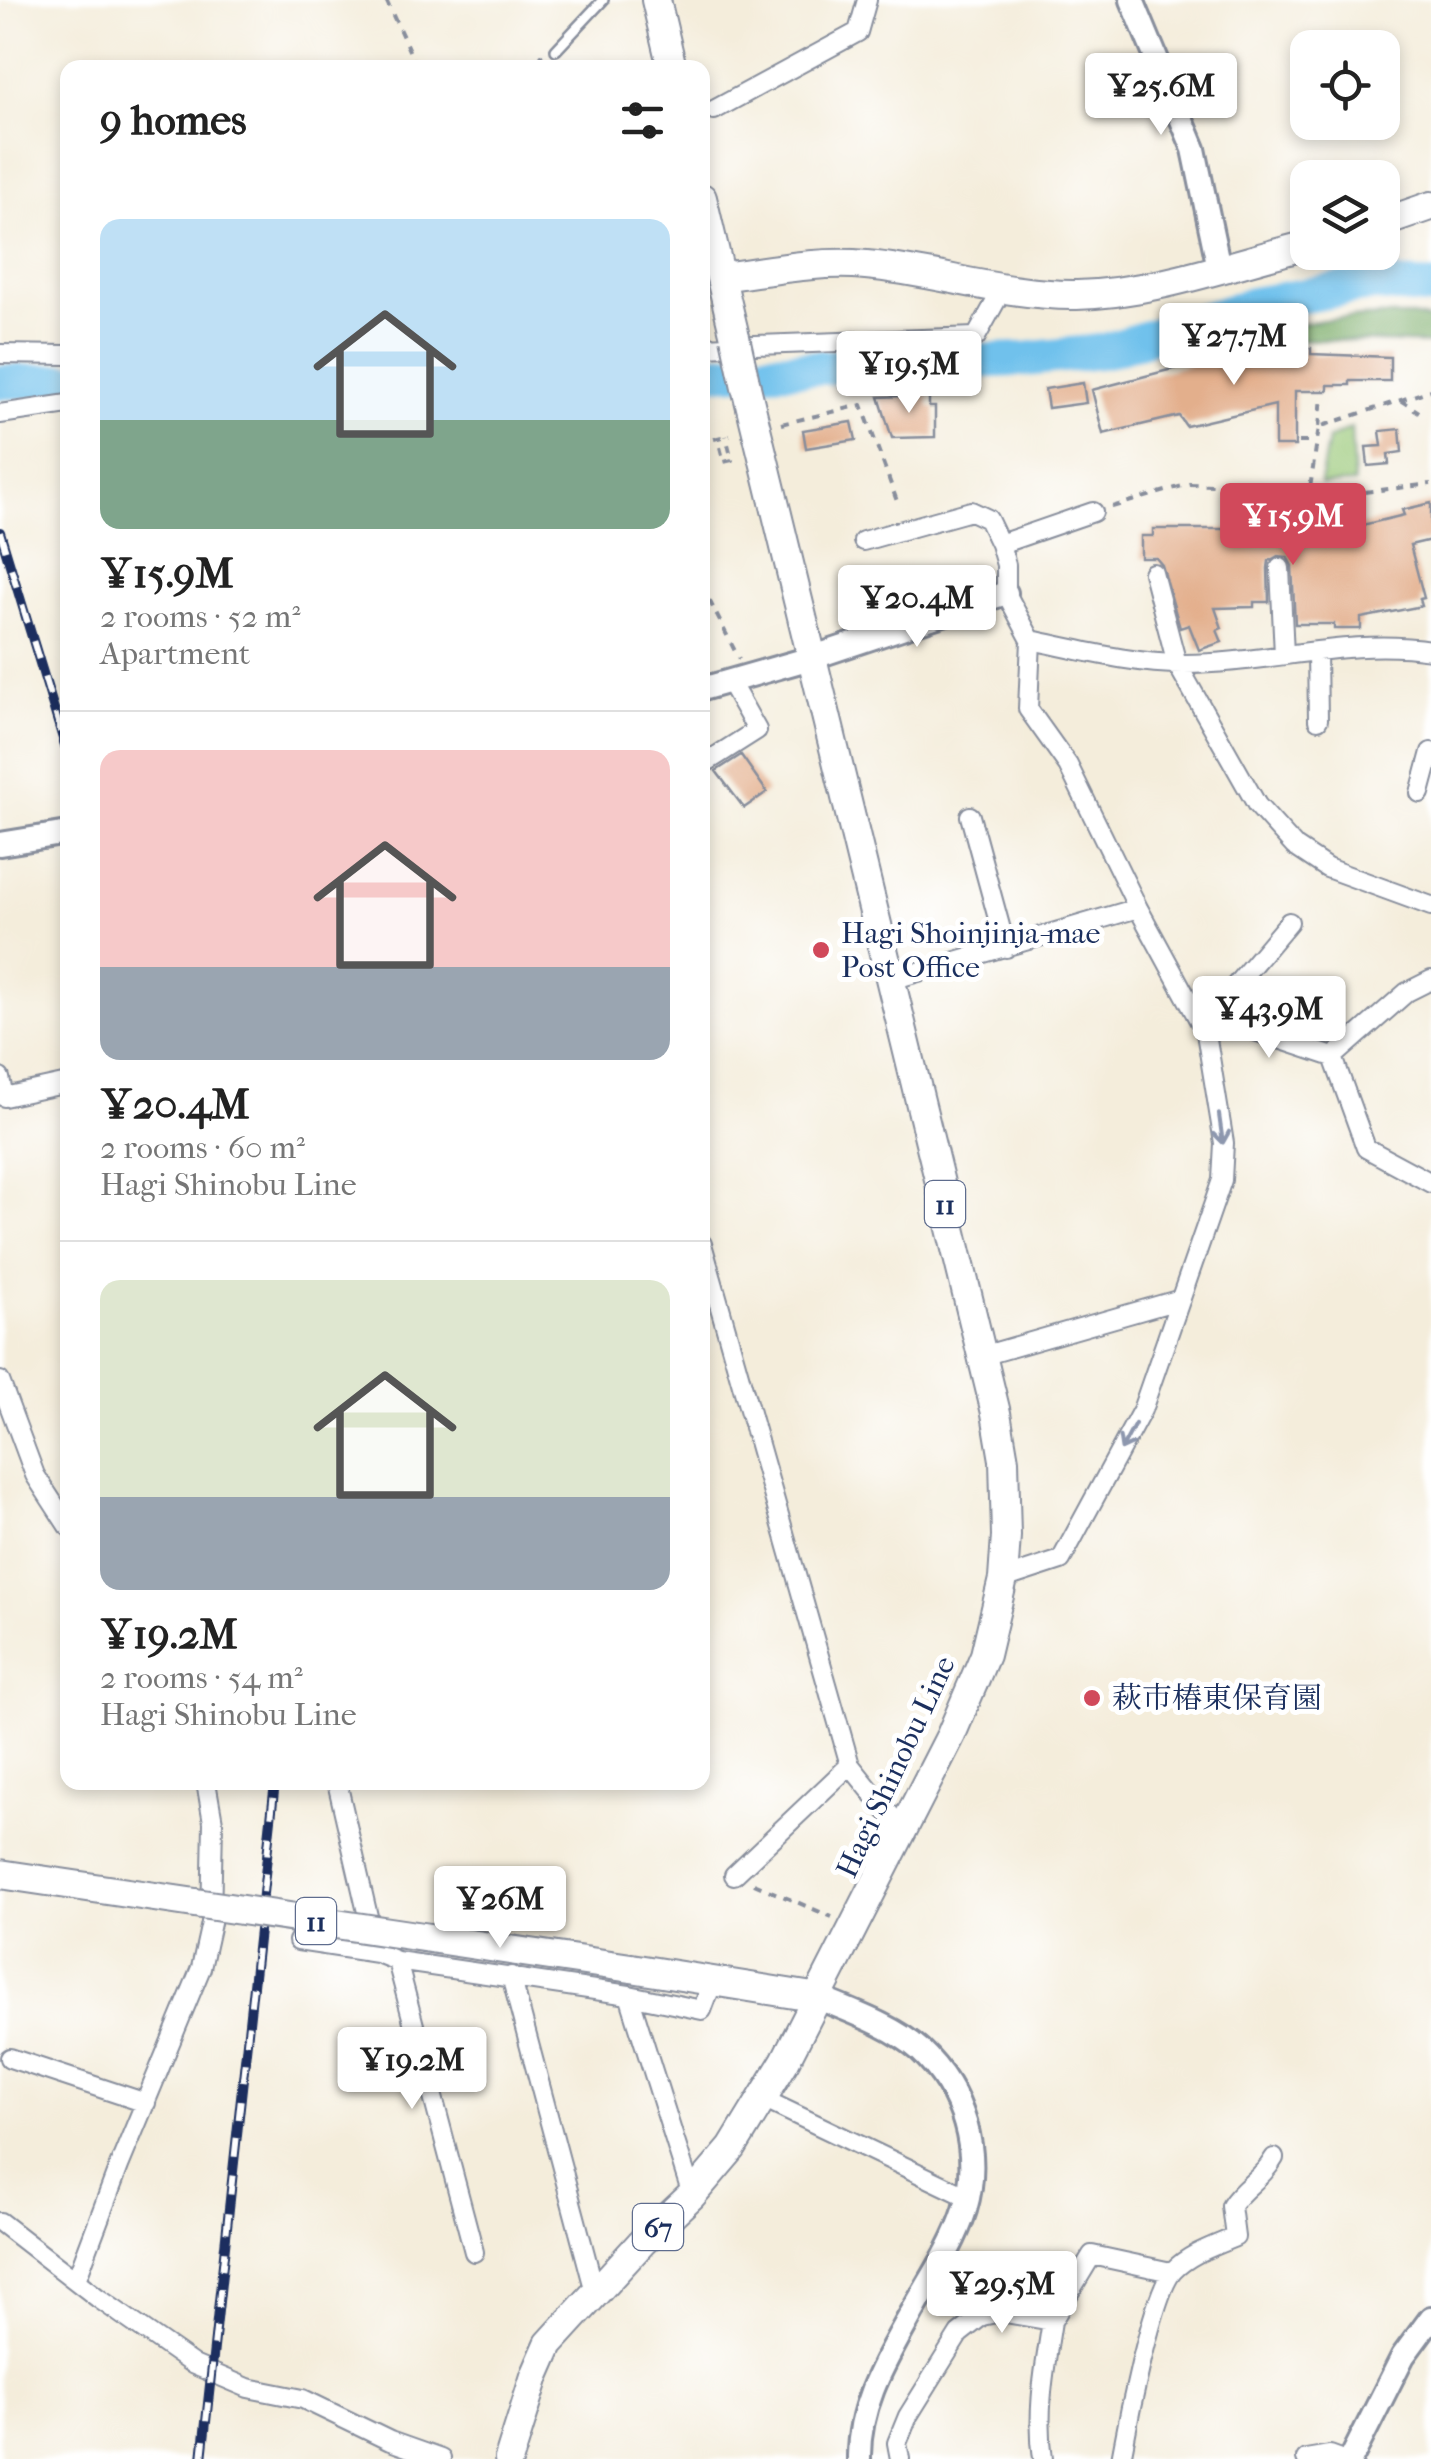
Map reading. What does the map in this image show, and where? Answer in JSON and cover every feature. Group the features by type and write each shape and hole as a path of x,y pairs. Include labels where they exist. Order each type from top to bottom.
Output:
{"main road":[{"path":"656,0 670,60"},
{"path":"1400,217 1431,206"},
{"path":"712,278 860,264 906,269 1002,290 1078,295 1121,292 1290,249"},
{"name":"Hagi Shinobu Line","path":"712,278 735,337 1004,1460 1003,1579 985,1655 952,1736 819,1998"},
{"name":"11","path":"0,1874 630,1981 714,1981 819,1998"},
{"name":"67","path":"509,2459 549,2344 732,2148 819,1998"}],"street":[{"path":"714,110 858,32 867,0"},
{"path":"1132,0 1194,150 1219,268"},
{"path":"710,347 976,337 1002,290"},
{"path":"0,354 60,355"},
{"path":"0,414 60,405"},
{"path":"863,541 971,511 988,519 1006,565 1006,593 1031,640 1028,709 1068,765 1138,908 1204,1029 1224,1143 1222,1180 1142,1410 1061,1560 1003,1579"},
{"path":"1000,544 1093,512"},
{"path":"1280,568 1284,654"},
{"path":"1152,573 1177,664 1258,805 1294,846 1327,868 1431,906"},
{"path":"710,687 1006,593"},
{"path":"1031,640 1177,664 1371,645 1431,650"},
{"path":"1317,651 1318,720"},
{"path":"710,760 757,730 739,680"},
{"path":"1420,793 1431,752"},
{"path":"970,816 1006,948"},
{"path":"0,844 60,835"},
{"path":"890,980 1138,908"},
{"path":"1204,1029 1289,922"},
{"path":"1333,1057 1406,992 1431,980"},
{"path":"1204,1029 1234,1024 1333,1057"},
{"path":"1333,1057 1366,1148 1431,1184"},
{"path":"1,1091 60,1084"},
{"path":"710,1271 850,1765 904,1832"},
{"path":"982,1356 1180,1299"},
{"path":"710,1321 724,1318"},
{"path":"0,1381 35,1474 60,1513"},
{"path":"734,1876 850,1765"},
{"path":"76,2280 194,1986 211,1923 213,1822 207,1790"},
{"path":"339,1790 376,1953"},
{"path":"298,1941 376,1953 397,1961 511,1976 630,1981 692,2195"},
{"path":"397,1961 474,2252"},
{"path":"511,1976 595,2292"},
{"path":"819,1998 918,2048 941,2074 967,2124 971,2148 968,2197 948,2249 878,2374 864,2409 859,2459"},
{"path":"10,2058 146,2103"},
{"path":"761,2098 968,2197"},
{"path":"1121,2459 1130,2400 1171,2272 1196,2254 1234,2237 1230,2206 1242,2190 1267,2172 1274,2158"},
{"path":"0,2222 194,2364 248,2388 304,2399 390,2440 442,2459"},
{"path":"1043,2459 1040,2397 1052,2320 1092,2255 1171,2272"},
{"path":"900,2459 897,2443 908,2416 959,2334 982,2316 1000,2312 1052,2320"},
{"path":"1351,2459 1403,2356 1431,2318"},
{"path":"1306,2459 1330,2455 1341,2459"}],"lane":[{"path":"556,50 603,0"}],"path":[{"path":"386,0 413,60"},
{"path":"1319,427 1431,390"},
{"path":"1308,502 1322,397"},
{"path":"1400,400 1419,412"},
{"path":"780,424 862,405 898,504"},
{"path":"714,439 728,436 732,460 724,462 720,448"},
{"path":"1299,442 1315,442"},
{"path":"1093,512 1189,484 1364,492 1431,484"},
{"path":"710,606 739,680"},
{"path":"734,1876 855,1927"}],"green space":[{"path":"1380,316 1431,320 1431,344 1284,338 1283,333 1304,324"},
{"path":"1351,428 1354,483 1322,485 1328,439"}],"building":[{"path":"1274,339 1276,348 1311,348 1311,354 1390,357 1390,381 1350,381 1350,385 1328,385 1328,391 1295,391 1295,446 1275,446 1275,405 1186,426 1179,416 1103,434 1092,390"},
{"path":"1083,383 1086,403 1048,408 1045,389"},
{"path":"929,395 929,407 935,407 935,437 892,438 879,397"},
{"path":"852,422 856,440 806,448 803,430"},
{"path":"1400,429 1402,452 1388,454 1389,464 1368,466 1366,447 1382,446 1380,431"},
{"path":"1431,503 1431,540 1410,545 1424,598 1420,599 1422,606 1361,618 1361,629 1295,624 1292,566 1287,557 1278,556 1269,561 1269,602 1254,602 1254,607 1215,608 1222,642 1199,650 1189,625 1180,628 1162,565 1156,558 1141,558 1141,536 1153,536 1153,529 1277,529 1277,510 1338,510 1338,531 1404,515 1402,510"},
{"path":"741,755 767,792 744,808 716,771"}],"waterway":[{"path":"710,372 1029,359 1104,351 1254,304 1372,284 1431,289"},
{"path":"0,382 60,381"}],"railway":[{"path":"0,532 60,729"},
{"path":"202,2459 274,1790"}],"place":[{"name":"Hagi Shoinjinja-mae Post Office","path":"821,950"},
{"name":"萩市椿東保育園","path":"1092,1698"}]}
